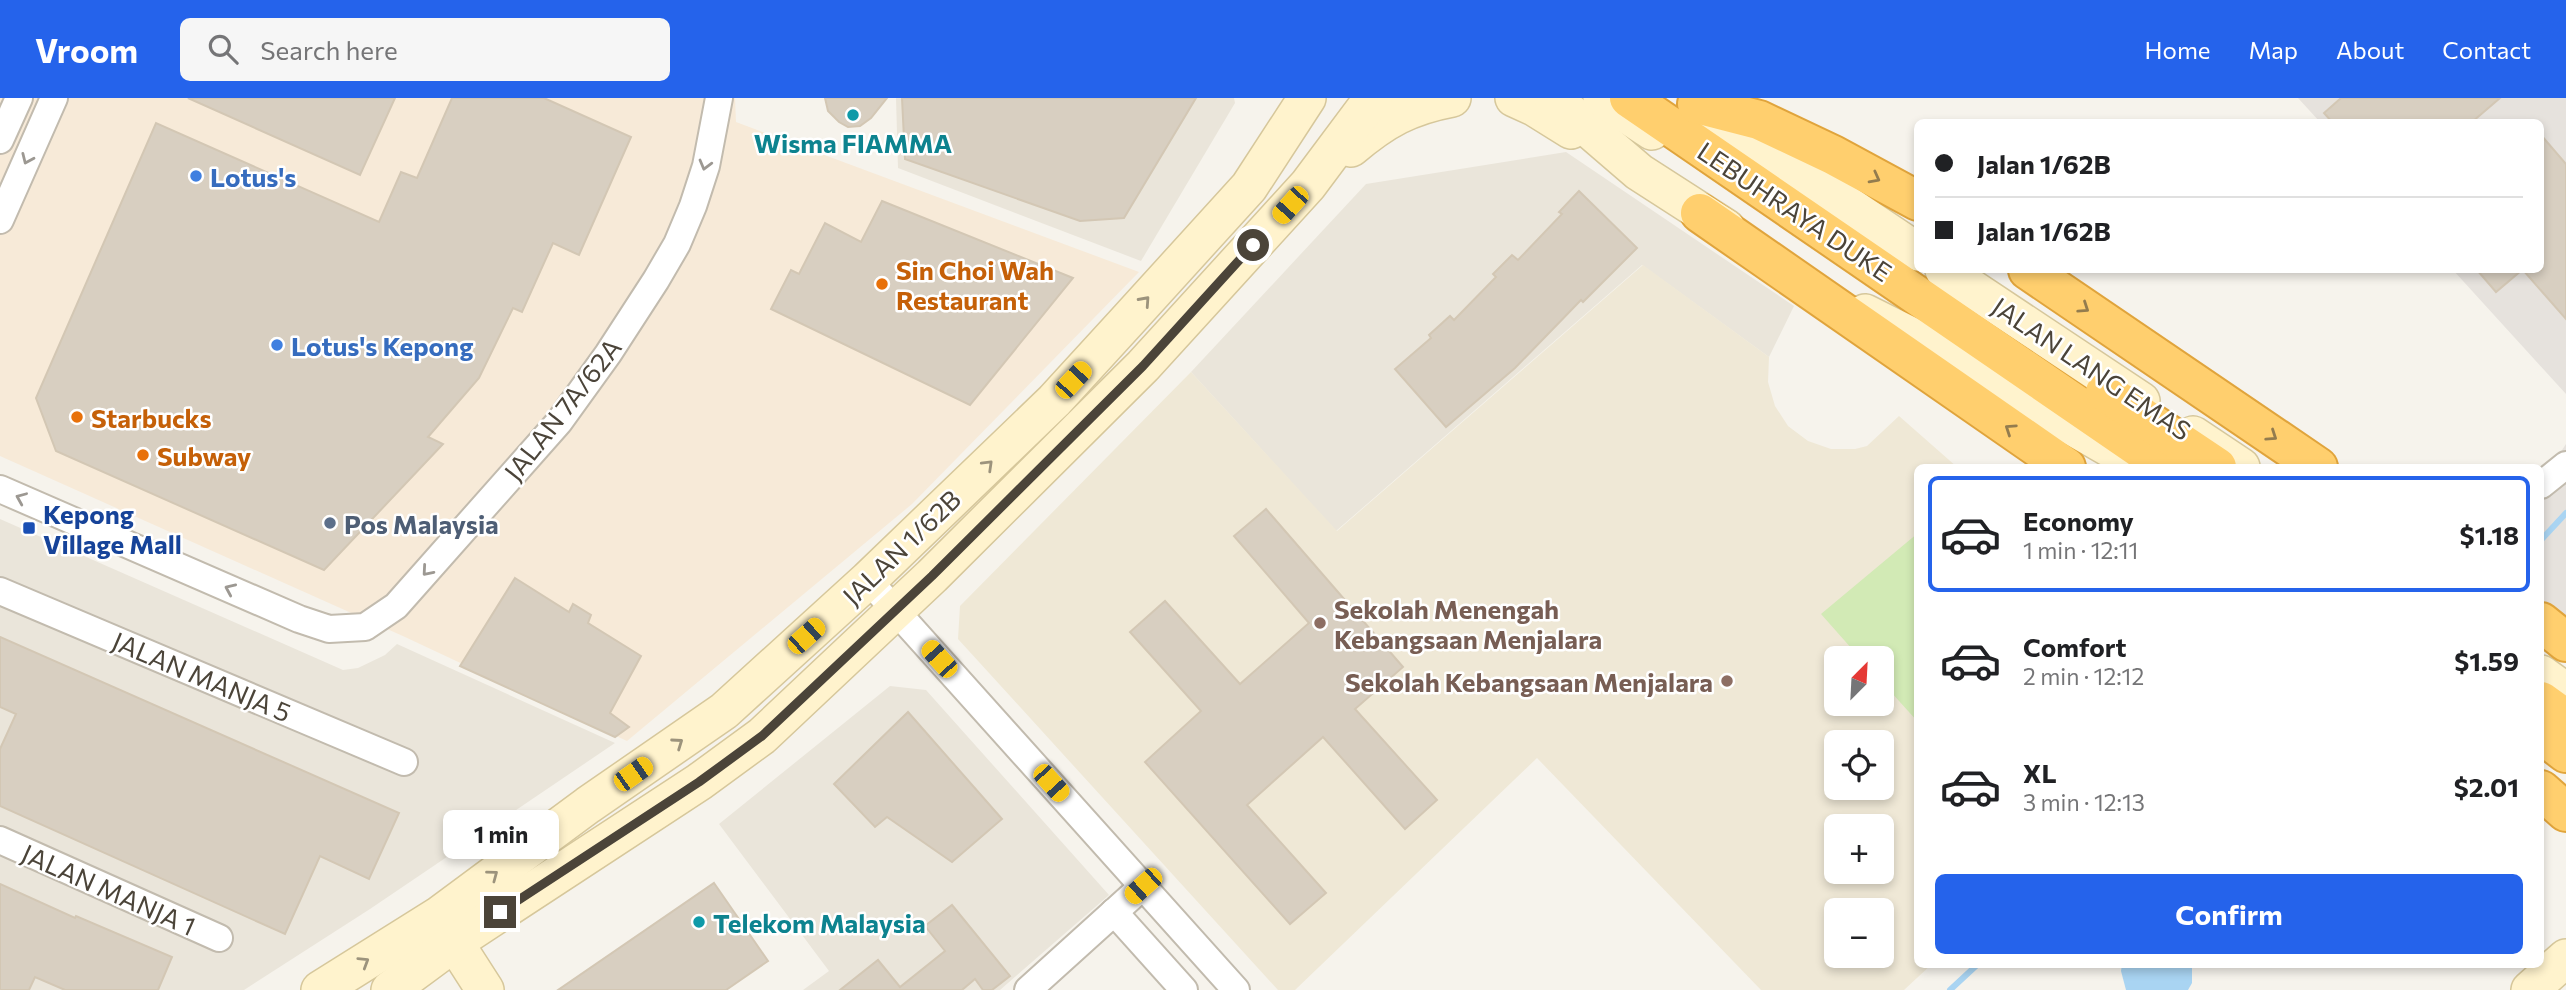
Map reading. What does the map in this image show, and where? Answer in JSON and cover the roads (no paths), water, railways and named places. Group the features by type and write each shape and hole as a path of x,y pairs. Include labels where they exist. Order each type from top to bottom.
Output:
{"highway":[{"name":"LEBUHRAYA DUKE","path":"1629,98 2163,464"},
{"name":"LEBUHRAYA DUKE","path":"1684,100 1914,265"},
{"path":"1684,100 1759,120 1833,155 1914,199"},
{"path":"1700,213 2062,464"},
{"name":"LEBUHRAYA DUKE","path":"1925,273 2212,464"},
{"path":"2032,273 2314,464"},
{"path":"2544,624 2566,642"},
{"path":"2553,689 2566,719"},
{"path":"2544,736 2566,753"},
{"path":"2544,793 2566,812"}],"main road":[{"path":"1264,166 1283,98"},
{"name":"JALAN 1/62B","path":"390,990 425,963 446,929 588,805 724,711 868,580 1054,401 1249,187 1307,98"},
{"name":"JALAN 1/62B","path":"446,929 738,755 762,736 896,611 1143,366 1308,185 1373,98"},
{"path":"1308,185 1382,123 1409,109 1452,98"},
{"path":"1514,98 1534,107 1700,213 1855,307 1937,349 2134,463"},
{"path":"1553,98 1639,172"},
{"name":"JALAN LANG EMAS","path":"1602,98 1823,246 2134,463"},
{"path":"1684,100 1914,249"},
{"name":"JALAN LANG EMAS","path":"1949,273 2236,464"},
{"path":"2544,749 2566,765"},
{"path":"446,929 485,990"},
{"path":"2530,990 2566,958"},
{"name":"JALAN 1/62B","path":"320,990 425,963"}],"street":[{"path":"0,140 19,98"},
{"path":"0,220 54,98"},
{"name":"JALAN 7A/62A","path":"0,489 299,619 329,629 365,627 397,606 559,422 608,354 677,244 706,166 719,98"},
{"path":"2544,483 2566,465"},
{"path":"868,580 1236,990"},
{"name":"JALAN MANJA 5","path":"0,591 404,762"},
{"name":"JALAN MANJA 1","path":"0,841 219,938"},
{"path":"1028,990 1143,886"},
{"path":"1114,912 1184,990"}],"water":[{"path":"2121,968 2192,968 2192,983 2188,990 2126,990"}],"waterway":[{"path":"2544,537 2566,513"},
{"path":"1950,990 1974,968"}],"place":[{"name":"Wisma FIAMMA","path":"853,115"},
{"name":"Lotus's","path":"196,176"},
{"name":"Sin Choi Wah Restaurant","path":"882,284"},
{"name":"Lotus's Kepong","path":"277,345"},
{"name":"Starbucks","path":"77,417"},
{"name":"Subway","path":"143,455"},
{"name":"Pos Malaysia","path":"330,523"},
{"name":"Kepong Village Mall","path":"29,528"},
{"name":"Sekolah Menengah Kebangsaan Menjalara","path":"1320,623"},
{"name":"Sekolah Kebangsaan Menjalara","path":"1727,681"},
{"name":"Telekom Malaysia","path":"699,922"}]}
